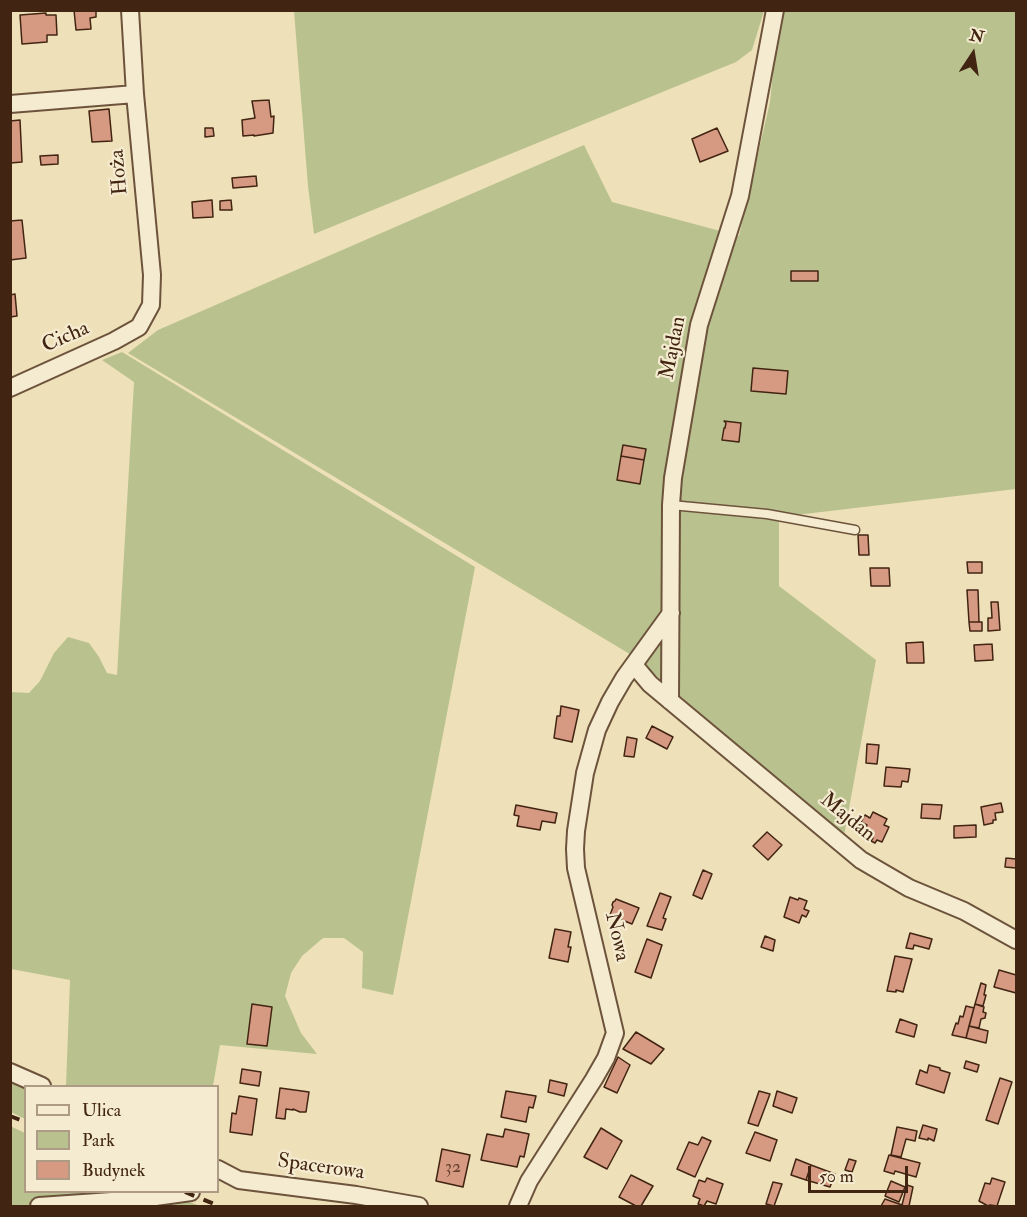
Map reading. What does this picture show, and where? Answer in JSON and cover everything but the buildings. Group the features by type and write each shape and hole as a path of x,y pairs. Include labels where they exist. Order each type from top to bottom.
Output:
{"street":[{"name":"Hoża","path":"130,10 135,94 152,275 151,305 139,327"},
{"name":"Majdan","path":"670,701 673,478 699,325 740,196 775,10"},
{"path":"10,104 135,94"},
{"name":"Cicha","path":"10,387 114,341 139,327"},
{"name":"Nowa","path":"518,1206 529,1181 606,1058 615,1033 576,868 578,816 585,773 597,730 610,702 671,613"},
{"name":"Majdan","path":"634,665 650,684 861,860 909,888 964,911 1017,940"},
{"path":"10,1072 40,1085"},
{"name":"Spacerowa","path":"219,1170 239,1180 356,1195 419,1206"},
{"path":"219,1185 239,1180"},
{"path":"39,1206 141,1199 178,1193"}],"lane":[{"path":"671,505 767,514 855,530"}],"green space":[{"path":"294,10 764,11 752,50 736,62 314,234"},
{"path":"783,11 1016,11 1016,489 779,517 779,586 876,660 844,836 633,656 128,353 158,330 584,145 612,202 739,236 770,102"},
{"path":"122,352 475,567 393,995 362,988 363,952 344,938 323,938 302,956 291,973 285,996 301,1033 317,1054 220,1045 213,1085 66,1085 70,980 11,969 10,692 29,693 40,681 54,653 68,637 89,643 107,673 117,675 134,382 102,360"},
{"path":"10,1072 25,1085 24,1118 11,1112"},
{"path":"10,1126 24,1133 24,1193 166,1193 200,1206 11,1206"}],"railway":[{"path":"10,1116 24,1121"},
{"path":"187,1193 219,1206"}]}
